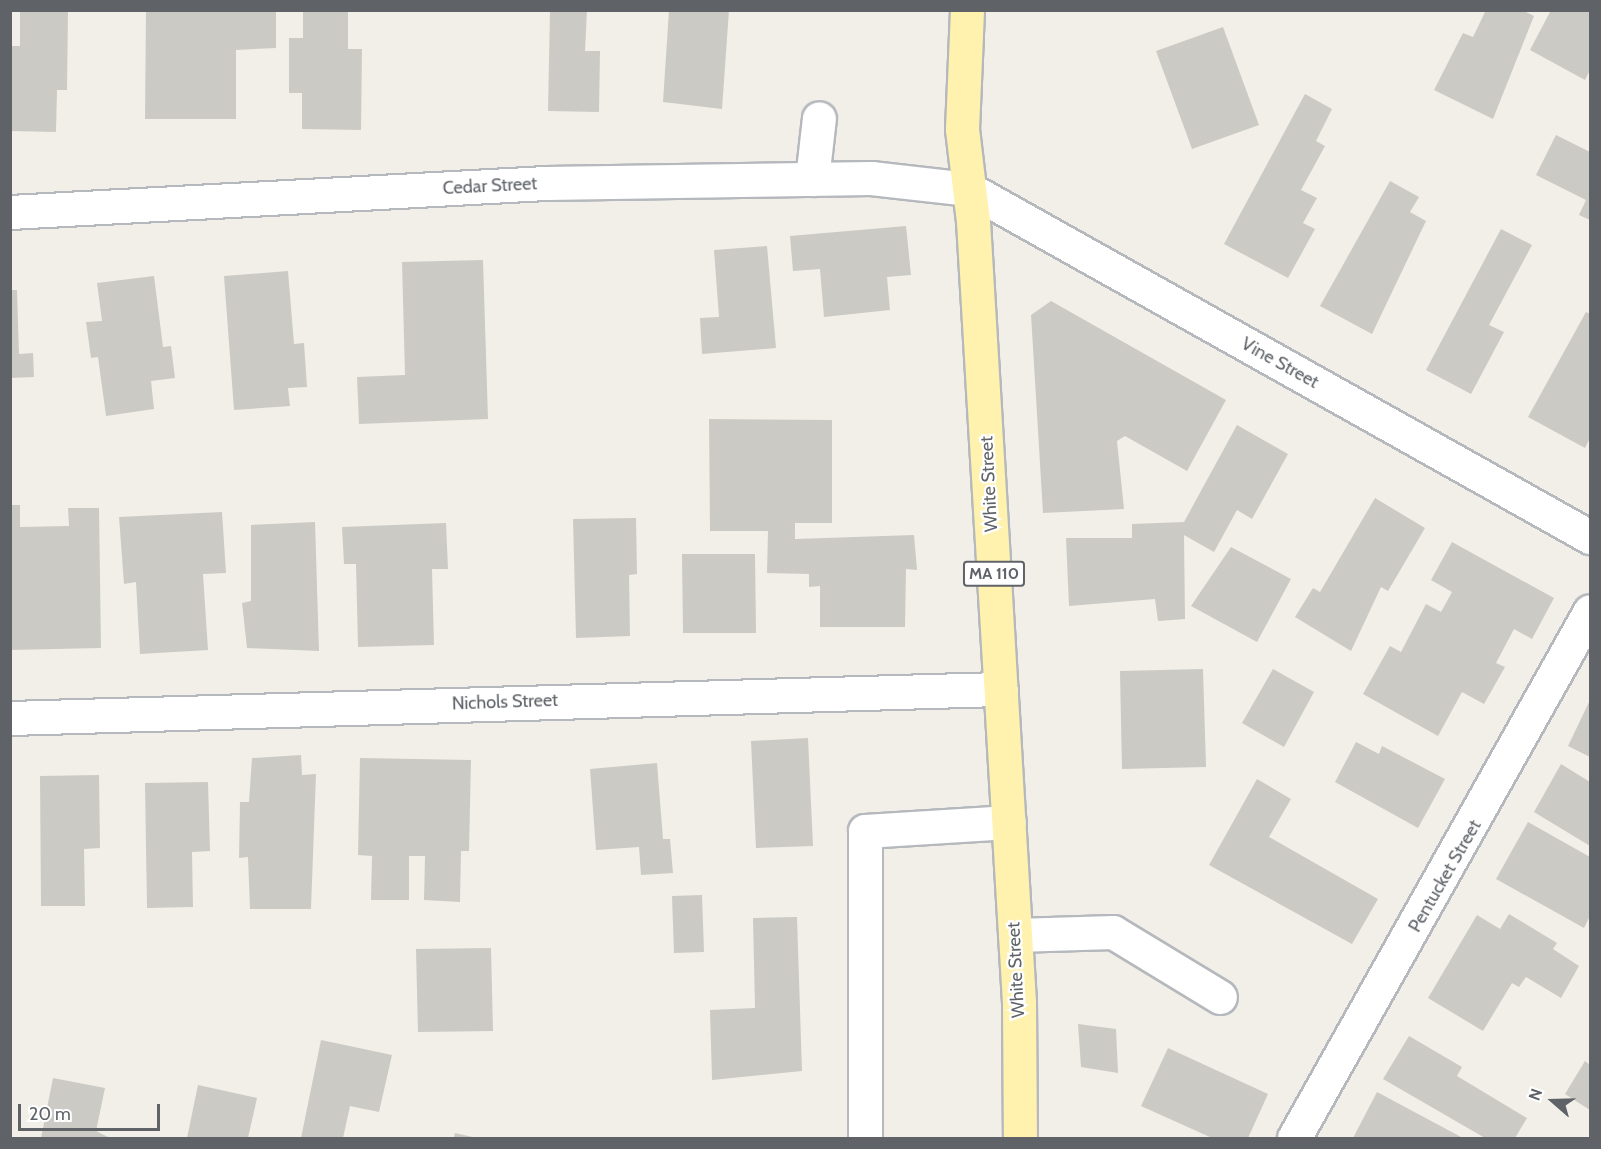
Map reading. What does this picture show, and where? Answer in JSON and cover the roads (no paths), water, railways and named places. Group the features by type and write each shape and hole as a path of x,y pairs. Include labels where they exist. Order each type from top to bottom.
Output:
{"main road":[{"name":"White Street","path":"967,10 962,129 969,189 1015,935 1020,1138"}],"street":[{"path":"812,179 819,118"},
{"name":"Cedar Street","path":"10,212 546,183 871,178 969,189"},
{"name":"Vine Street","path":"969,189 1590,537"},
{"name":"Pentucket Street","path":"1294,1138 1590,610"},
{"name":"Nichols Street","path":"10,718 1000,689"},
{"path":"865,1138 865,831 1008,822"},
{"path":"1015,935 1113,932 1220,998"}]}
